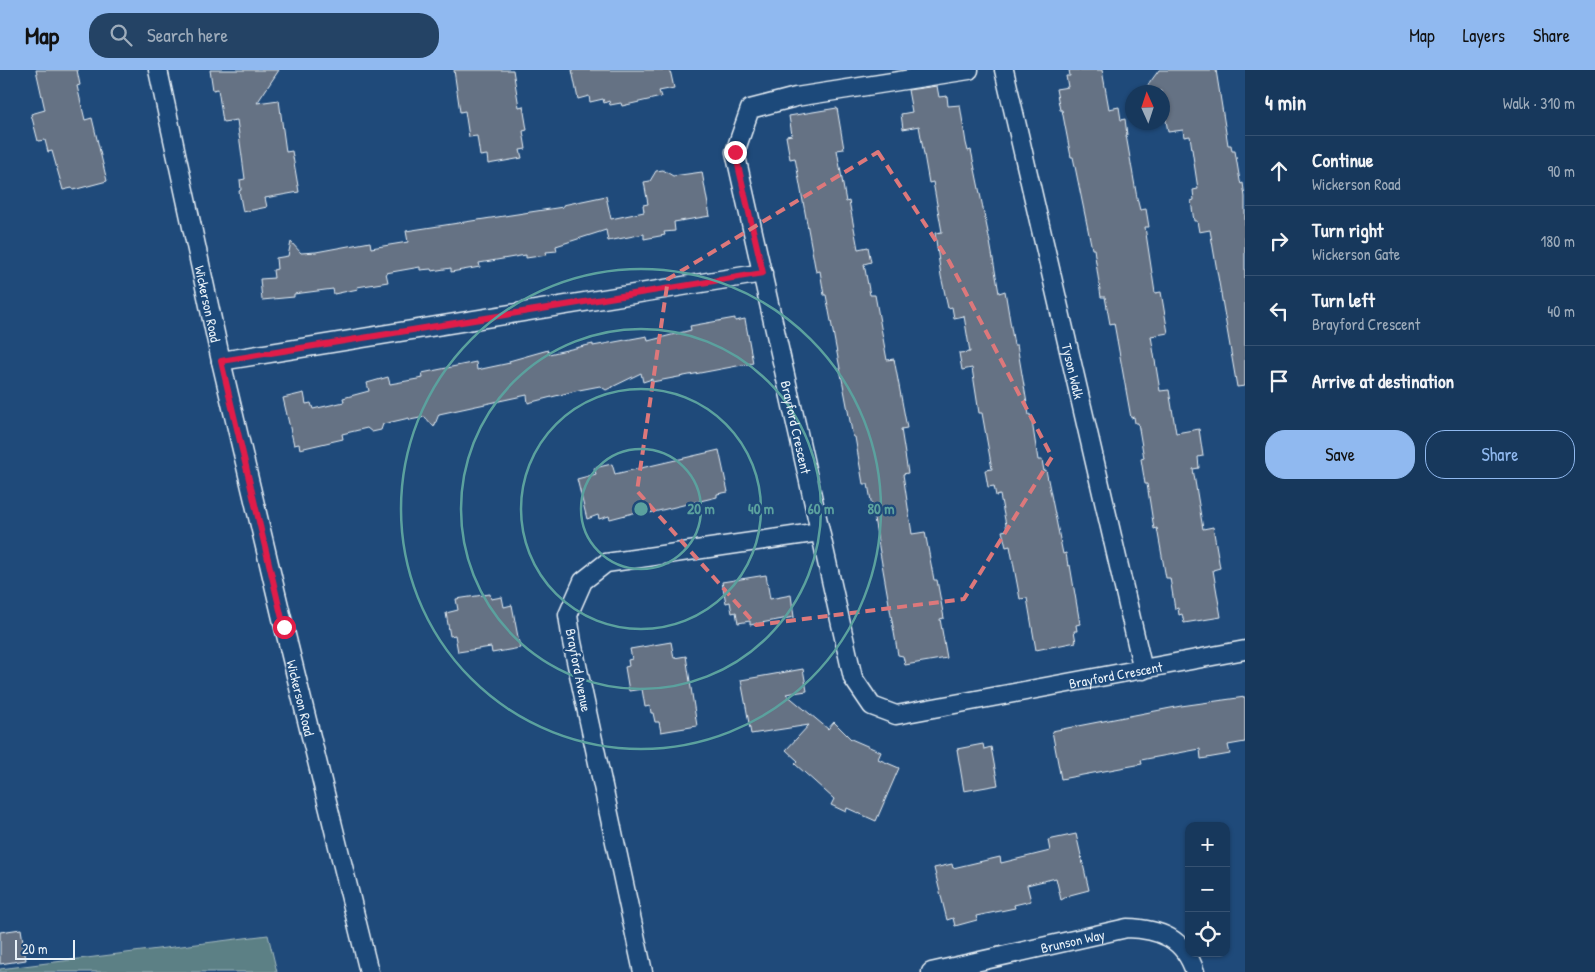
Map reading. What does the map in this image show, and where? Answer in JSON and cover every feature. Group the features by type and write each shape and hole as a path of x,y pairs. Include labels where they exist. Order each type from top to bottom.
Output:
{"street":[{"name":"Wickerson Road","path":"158,70 221,361 368,972"},
{"name":"Brayford Crescent","path":"970,70 796,97 750,109 735,152 853,678 872,706 896,715 1245,650"},
{"name":"Tyson Walk","path":"1004,70 1143,670"},
{"path":"221,361 763,273"},
{"name":"Brayford Avenue","path":"643,972 572,642 568,615 583,581 606,563 820,532"},
{"name":"Brunson Way","path":"931,972 1127,928 1146,928 1165,934 1180,946 1192,962 1195,972"}],"highlighted area":[{"path":"878,152 949,261 1052,457 964,599 756,625 637,491 668,279"}],"green space":[{"path":"268,935 277,972 0,972 0,969"}],"building":[{"path":"36,70 77,70 80,85 77,86 85,120 92,118 107,181 73,190 72,188 63,190 52,151 48,152 45,140 38,141 31,114 45,110"},
{"path":"210,70 279,70 257,103 279,100 286,152 292,151 299,192 265,198 267,207 243,212 239,191 241,190 240,180 245,179 237,120 223,122 218,89 213,90"},
{"path":"454,70 513,70 519,107 523,106 527,130 523,131 526,149 520,150 522,158 488,164 487,155 480,156 477,136 469,137 465,111 460,112"},
{"path":"572,70 670,70 674,88 659,91 661,97 622,106 621,103 610,105 609,101 604,103 603,99 590,102 589,96 578,99"},
{"path":"1069,70 1102,70 1109,109 1119,107 1121,120 1125,119 1125,130 1137,198 1140,210 1146,209 1149,227 1145,227 1155,293 1161,292 1168,333 1151,336 1160,391 1169,390 1176,433 1199,429 1203,456 1198,457 1199,468 1193,469 1203,529 1213,527 1220,568 1213,570 1221,617 1184,623 1182,614 1179,615 1178,608 1175,609 1170,578 1166,578 1157,528 1154,529 1147,484 1145,484 1141,459 1144,458 1138,423 1135,423 1134,417 1131,418 1114,323 1110,324 1105,297 1101,297 1094,249 1092,249 1062,110 1060,110 1056,89 1068,87 1066,76 1070,76"},
{"path":"1159,70 1216,70 1228,145 1231,145 1232,151 1235,151 1245,197 1245,386 1237,387 1210,230 1199,232 1197,221 1194,221 1191,201 1194,200 1193,190 1198,189 1190,136 1184,137 1183,130 1168,132 1168,130 1170,130 1170,85 1148,85"},
{"path":"937,86 939,97 947,96 948,106 960,105 966,143 968,151 971,150 999,293 1005,291 1014,345 1017,345 1038,460 1042,460 1044,471 1046,470 1063,554 1066,553 1068,566 1070,565 1080,624 1076,625 1077,631 1074,631 1076,642 1036,650 1027,598 1020,599 1010,546 1006,547 1002,531 1007,530 1000,495 996,496 994,486 988,487 985,470 992,469 982,413 979,413 972,368 962,370 959,353 970,352 964,316 954,318 952,307 948,308 941,276 935,233 942,232 933,182 929,183 919,126 903,129 901,114 912,112 908,90"},
{"path":"837,108 844,149 837,150 846,202 849,201 858,249 868,247 871,262 864,264 870,295 875,295 887,360 894,359 907,428 901,429 908,473 903,474 912,534 925,532 934,580 937,580 944,618 940,619 947,658 905,665 903,656 898,655 868,484 863,484 826,295 824,295 820,271 816,272 795,158 790,159 786,136 792,135 789,116"},
{"path":"663,170 673,176 702,172 710,216 674,222 675,231 664,232 665,235 644,239 644,234 608,241 606,230 556,246 557,251 546,252 547,255 526,258 526,255 479,263 480,267 451,272 451,268 432,271 431,269 420,270 420,267 386,273 388,282 357,287 358,289 334,294 333,289 294,294 294,297 262,300 260,279 274,278 273,270 277,269 276,258 288,256 291,242 301,253 370,242 371,248 408,242 406,231 563,207 563,205 606,196 611,219 644,212 643,205 648,204 644,182 650,181 656,171"},
{"path":"735,318 735,321 745,319 753,363 652,382 652,379 643,382 641,373 606,390 600,386 528,403 527,395 439,414 434,427 425,417 410,420 409,418 383,424 381,430 372,432 367,428 342,434 343,439 300,449 299,444 294,445 283,398 304,393 306,404 311,403 313,409 344,402 343,398 369,391 367,383 388,377 390,384 423,378 422,373 476,362 477,370 510,363 509,361 548,350 549,354 593,344 593,346 647,336 648,341 691,330 690,326"},
{"path":"719,450 728,492 717,494 717,497 641,515 641,511 610,519 609,516 599,519 598,515 587,519 577,479 596,474 594,468 612,464 615,474"},
{"path":"766,575 770,599 791,595 794,617 750,625 750,621 738,623 736,612 732,613 730,602 726,603 722,582"},
{"path":"490,594 491,599 502,597 504,607 512,605 520,648 492,653 491,647 458,652 455,635 450,636 446,613 458,610 456,599"},
{"path":"671,642 674,658 686,656 697,726 661,732 659,722 655,722 650,706 645,707 642,689 629,691 625,667 629,666 628,660 632,659 630,649"},
{"path":"803,669 807,691 786,694 828,729 834,722 851,739 881,752 878,759 899,768 876,821 847,808 846,812 831,805 834,799 795,764 798,761 786,750 809,725 751,734 741,680"},
{"path":"1245,697 1245,742 1228,745 1230,754 1201,759 1200,749 1141,760 1142,764 1061,779 1052,731 1181,706"},
{"path":"983,744 984,749 991,747 998,785 964,791 957,749"},
{"path":"1076,834 1089,890 1070,895 1061,900 1056,878 1027,885 1031,901 1014,905 1015,908 976,916 977,920 955,926 953,918 947,920 934,868 952,864 953,868 1000,857 1001,863 1050,851 1048,840"},
{"path":"21,929 26,960 0,964 0,932"}],"route":[{"path":"284,627 221,361 763,273 735,152"}]}
